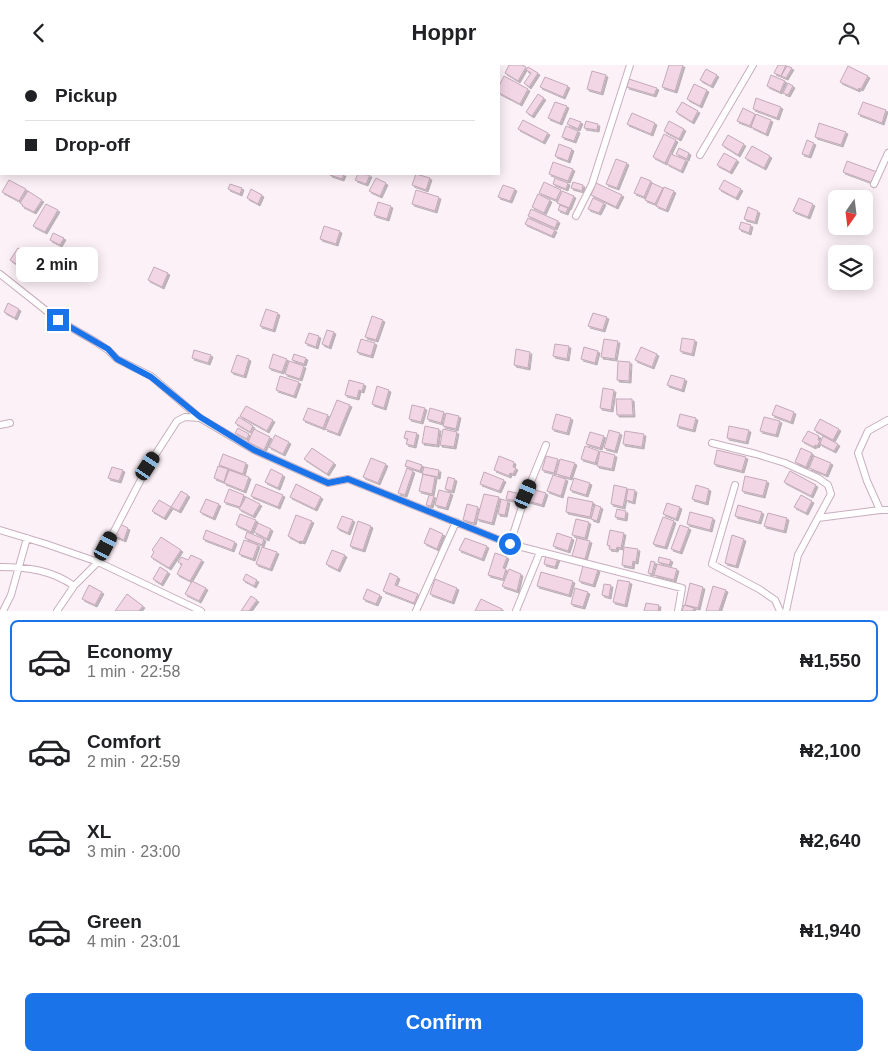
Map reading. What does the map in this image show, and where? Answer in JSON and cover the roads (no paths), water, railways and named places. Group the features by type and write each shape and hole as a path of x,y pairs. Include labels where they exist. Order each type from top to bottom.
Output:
{"street":[{"path":"576,216 592,184 630,65"},
{"path":"700,155 753,65"},
{"path":"874,184 888,153"},
{"path":"0,274 58,320 108,349 117,359 151,377 200,417 254,450 328,483 348,479 510,544 682,588 678,611"},
{"path":"57,611 74,586 98,562 148,466 177,421 185,417 200,417"},
{"path":"880,510 867,481 858,453 868,431 888,420"},
{"path":"0,425 10,423"},
{"path":"712,443 756,453 785,463 818,478 828,485 831,494 798,555 786,611"},
{"path":"510,544 526,494 546,445"},
{"path":"735,485 712,564 759,589 775,600 780,611"},
{"path":"818,518 888,510"},
{"path":"416,611 456,522"},
{"path":"0,530 98,562 201,611"},
{"path":"3,611 11,595 27,538"},
{"path":"516,611 540,552"},
{"path":"0,567 20,567 51,573 65,579 74,586"}]}
